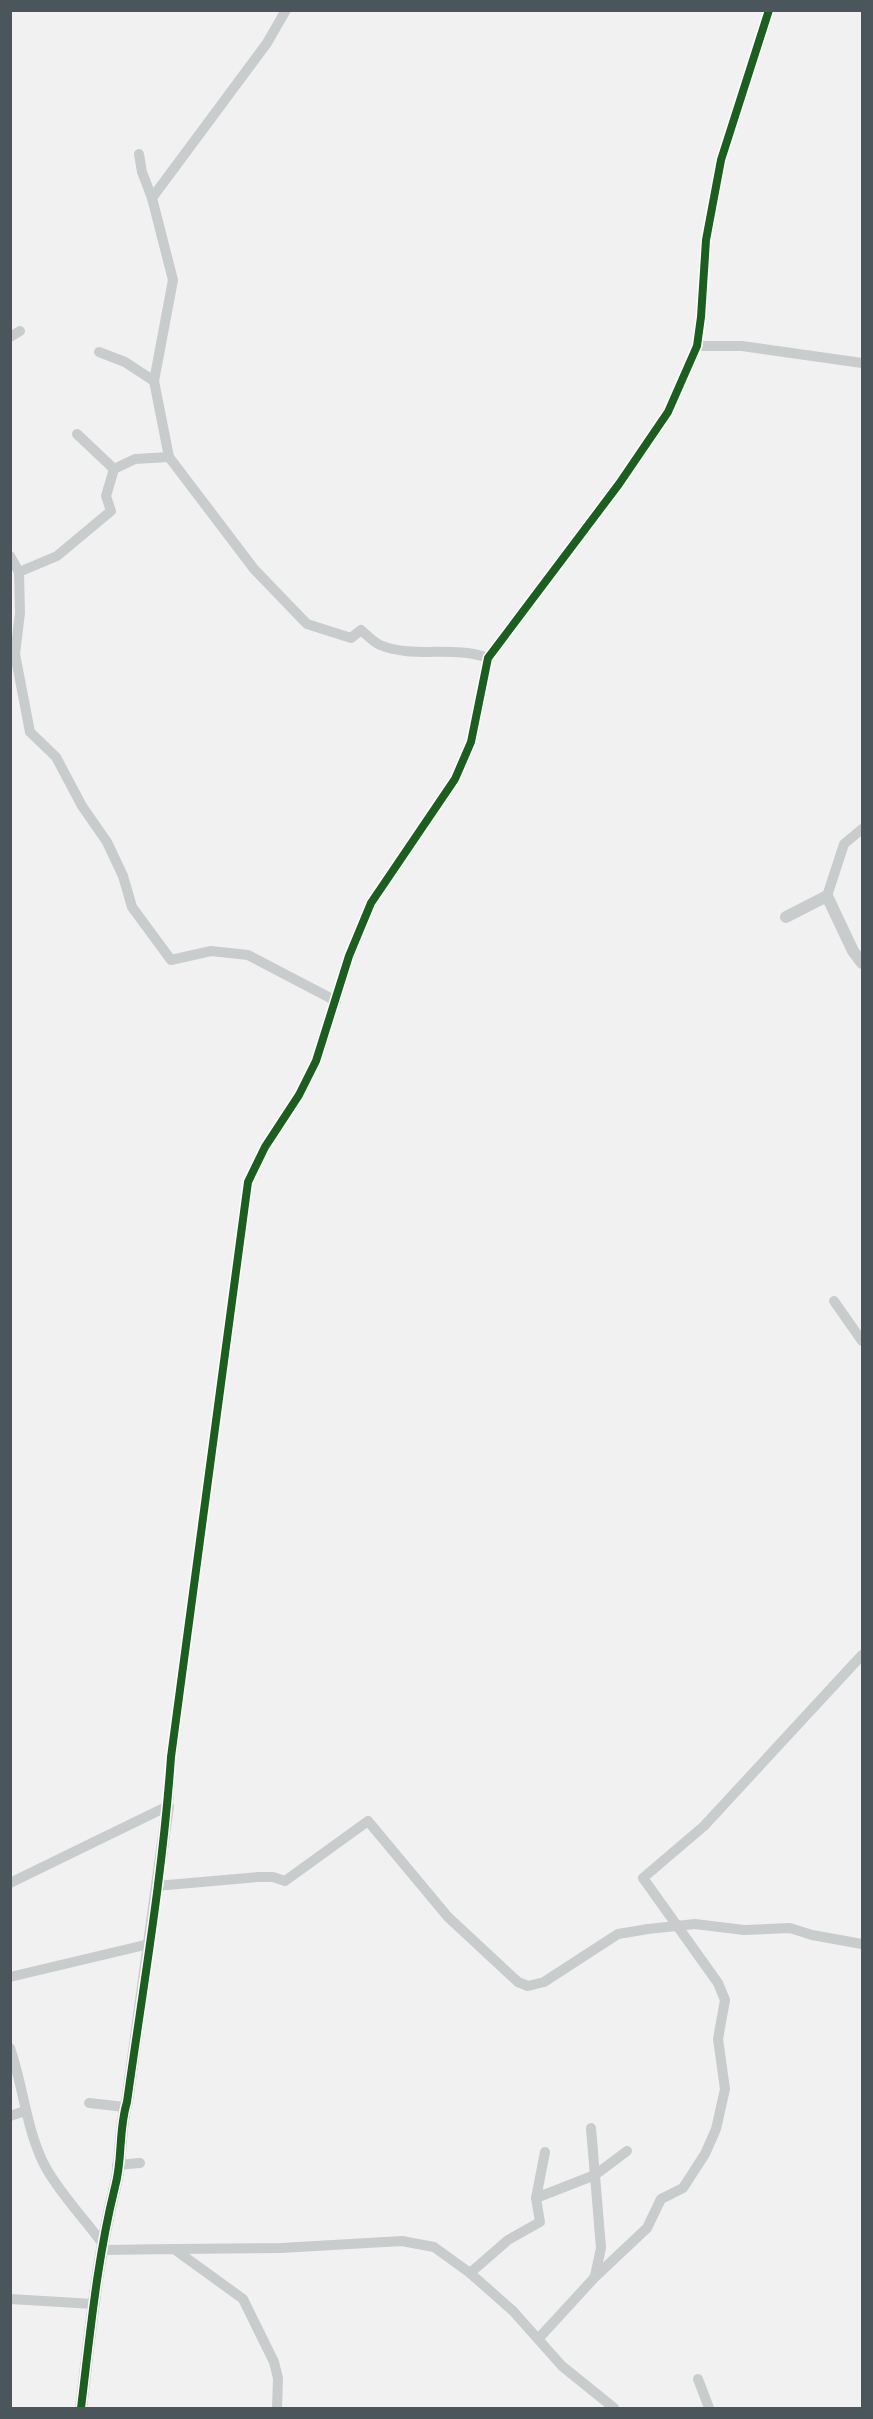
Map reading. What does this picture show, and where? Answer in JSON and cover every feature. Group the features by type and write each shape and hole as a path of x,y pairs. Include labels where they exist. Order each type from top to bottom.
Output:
{"street":[{"path":"152,198 267,43 286,10"},
{"path":"81,2409 102,2246 116,2186 120,2121 126,2107 168,1806 173,1746 248,1182 264,1147 299,1095 316,1061 349,956 371,903 454,779 471,742 488,658 620,484 668,412 697,346 706,240 721,160 770,10"},
{"path":"139,154 173,280 154,381 168,457 254,569 307,624 351,638 361,630 379,644 416,652 475,653 488,658"},
{"path":"697,346 742,346 862,363"},
{"path":"99,352 124,362 154,381"},
{"path":"77,434 114,469"},
{"path":"19,572 57,555 111,511 106,496 114,469 135,459 168,457"},
{"path":"10,556 19,572 20,613 13,655 30,732 56,757 82,806 107,842 123,876 132,907 171,960 211,951 248,955 336,1001"},
{"path":"862,829 844,844 827,896 853,951 862,963"},
{"path":"786,917 827,896"},
{"path":"834,1301 862,1341"},
{"path":"539,2338 595,2277 647,2228 661,2199 683,2188 705,2154 716,2129 725,2090 718,2039 725,2000 718,1983 643,1878 704,1826 862,1655"},
{"path":"10,1883 168,1806"},
{"path":"156,1886 258,1877 273,1877 285,1881 368,1821 448,1917 518,1982 528,1986 544,1982 618,1934 695,1924 744,1930 790,1928 812,1935 862,1944"},
{"path":"10,1977 149,1944"},
{"path":"10,2048 25,2111 45,2167 68,2202 102,2246 174,2249 402,2241 434,2247 470,2273 539,2338 561,2366 608,2406"},
{"path":"89,2103 126,2107"},
{"path":"10,2116 25,2111"},
{"path":"591,2128 601,2248 595,2277"},
{"path":"536,2198 595,2175 627,2151"},
{"path":"470,2273 507,2240 540,2222 536,2198 545,2152"},
{"path":"117,2165 140,2163"},
{"path":"174,2249 243,2299 274,2362 278,2378 277,2409"},
{"path":"10,2299 94,2304"},
{"path":"698,2379 709,2409"}],"cycle path":[{"path":"81,2408 99,2269 119,2166 122,2124 152,1930 171,1757 248,1182 265,1147 299,1095 316,1061 349,956 371,903 455,779 471,742 488,658 619,484 668,412 697,346 706,240 721,160 769,10"}]}
